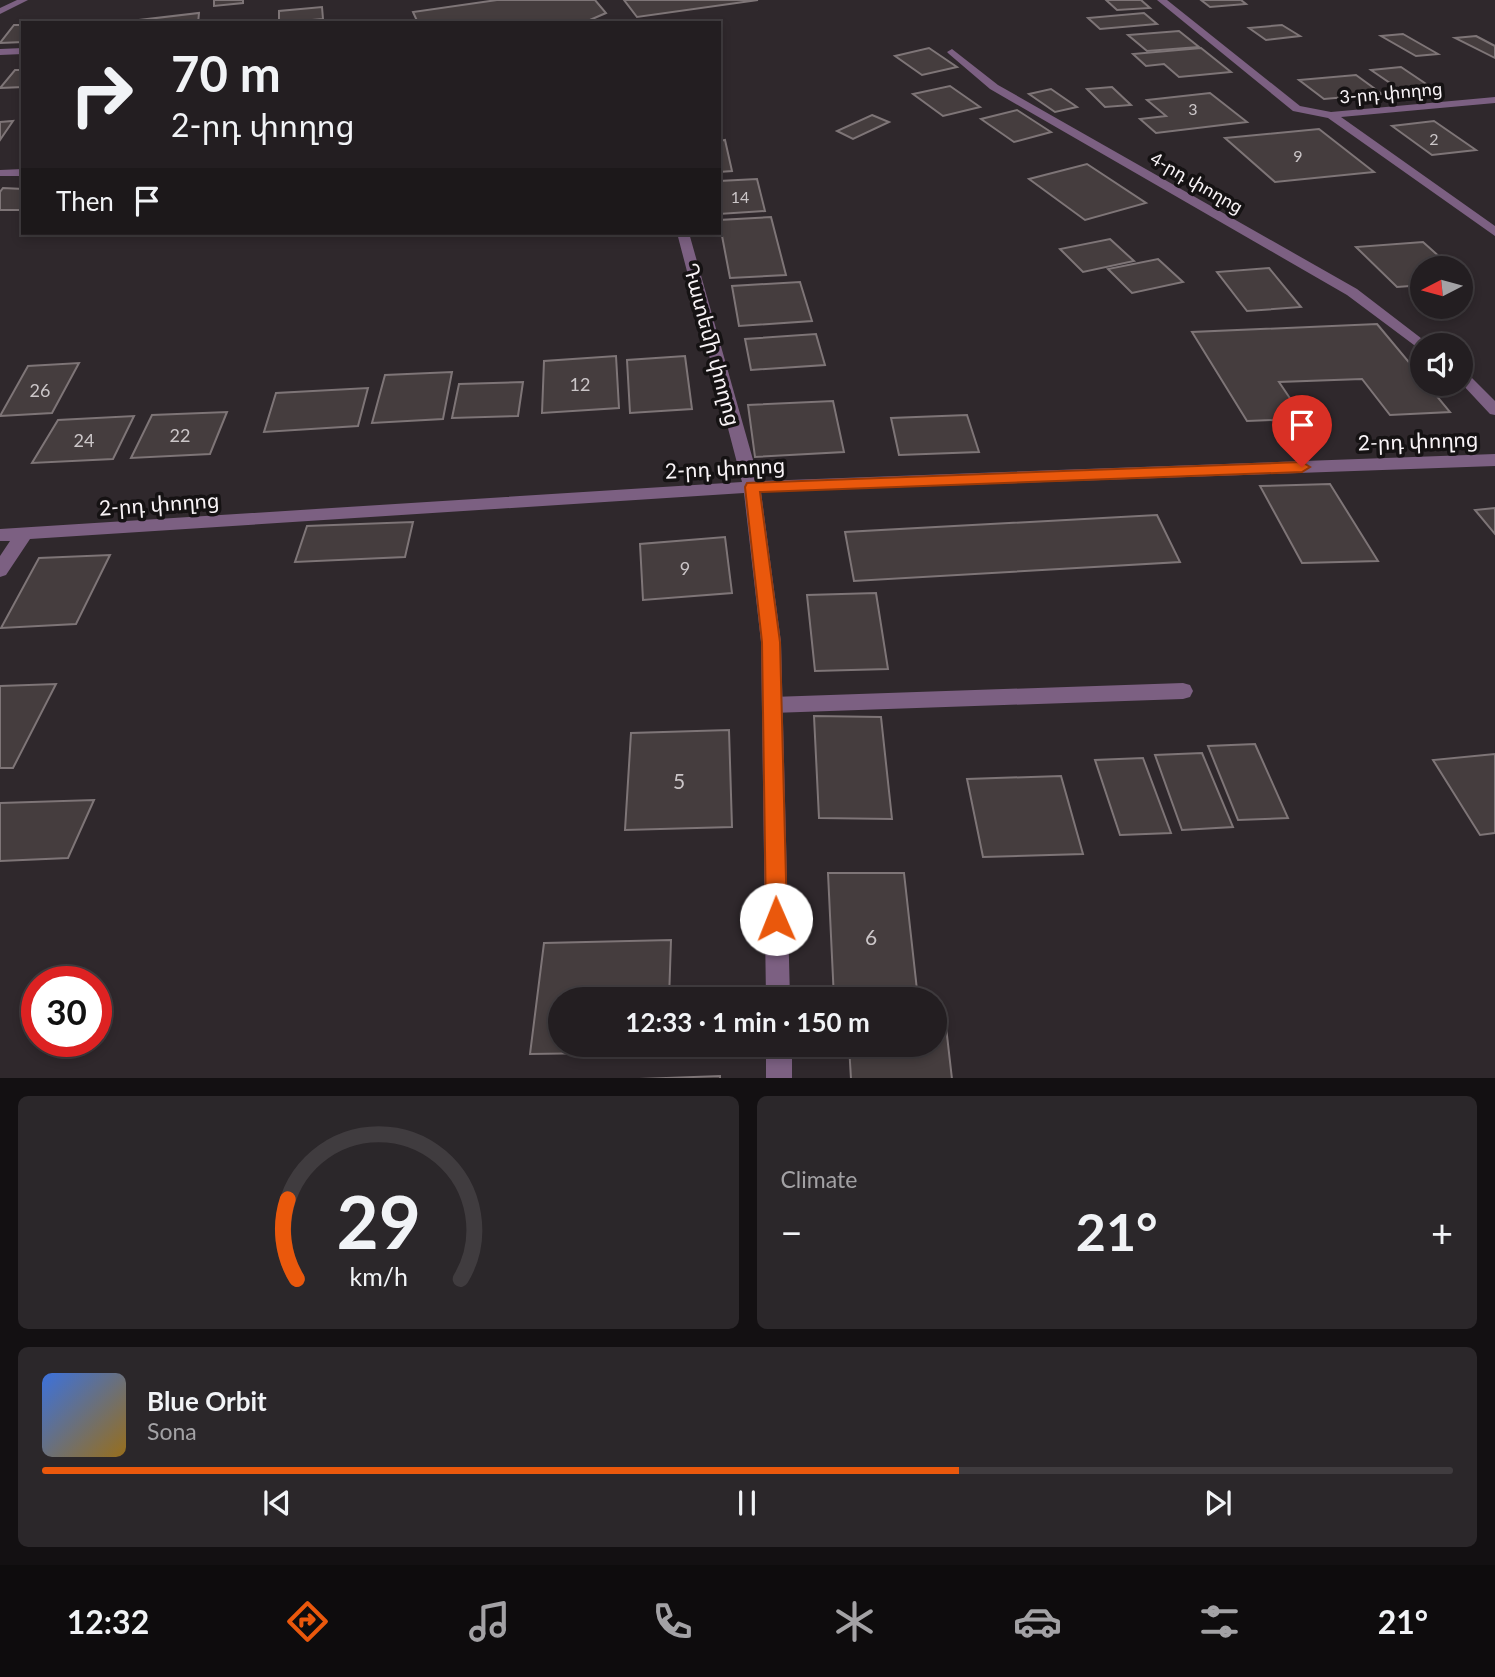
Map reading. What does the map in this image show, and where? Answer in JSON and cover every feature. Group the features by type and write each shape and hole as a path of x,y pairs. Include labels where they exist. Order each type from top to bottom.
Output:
{"street":[{"path":"0,11 24,0"},
{"name":"3-րդ փողոց","path":"1161,0 1297,109 1331,115 1495,100"},
{"path":"0,52 21,51"},
{"name":"4-րդ փողոց","path":"951,52 994,88 1352,292 1410,335"},
{"path":"1331,115 1495,232"},
{"path":"0,173 21,172"},
{"name":"Դատեմի փողոց","path":"684,235 752,487 771,642 778,987"},
{"path":"1473,387 1495,410"},
{"name":"2-րդ փողոց","path":"0,535 752,487 1495,460"},
{"path":"0,570 24,534"},
{"path":"772,705 1182,691"},
{"path":"779,1057 779,1078"}],"building":[{"path":"214,0 243,0 243,3 214,6"},
{"path":"497,0 595,0 606,13 588,21 417,21 413,12"},
{"path":"624,0 758,0 637,17"},
{"path":"1106,0 1141,0 1150,8 1117,10"},
{"path":"1201,0 1241,0 1246,4 1210,7"},
{"path":"322,7 323,19 279,21 279,11"},
{"path":"199,13 198,21 131,21"},
{"path":"1144,13 1157,24 1100,29 1088,18"},
{"path":"14,25 21,25 21,42 0,43"},
{"path":"1282,25 1300,36 1266,40 1249,28"},
{"path":"1179,31 1199,47 1147,51 1128,35"},
{"path":"1403,34 1438,54 1416,56 1381,36"},
{"path":"1476,36 1495,46 1495,58 1455,38"},
{"path":"929,48 957,67 922,75 895,56"},
{"path":"1201,48 1231,72 1179,77 1164,64 1146,66 1133,54"},
{"path":"1401,67 1438,92 1406,94 1371,70"},
{"path":"15,70 21,70 21,87 0,88"},
{"path":"1356,75 1382,94 1324,99 1299,80"},
{"path":"950,86 980,107 943,116 913,94"},
{"path":"1112,87 1131,105 1105,107 1087,89"},
{"path":"1051,89 1077,107 1055,112 1029,94"},
{"path":"1210,93 1247,122 1156,133 1140,119 1166,116 1147,100"},
{"path":"1017,110 1051,132 1014,142 981,119"},
{"path":"872,115 889,122 853,139 837,131"},
{"path":"13,121 0,140 0,122"},
{"path":"1434,121 1476,150 1432,155 1392,126"},
{"path":"1319,129 1374,172 1275,182 1225,138"},
{"path":"725,140 732,171 721,172 721,141"},
{"path":"1087,164 1146,203 1085,220 1029,179"},
{"path":"757,179 765,211 721,214 721,181"},
{"path":"3,188 21,189 21,210 0,210 0,192"},
{"path":"771,217 786,275 730,278 721,220"},
{"path":"1110,239 1134,261 1083,272 1060,249"},
{"path":"1423,242 1439,256 1410,256 1410,286 1397,287 1356,247"},
{"path":"1158,259 1183,282 1132,293 1108,269"},
{"path":"1269,268 1301,307 1247,311 1217,272"},
{"path":"800,282 812,321 739,326 732,286"},
{"path":"1377,324 1410,363 1410,396 1437,396 1450,412 1390,415 1362,379 1279,382 1304,419 1247,421 1192,332"},
{"path":"816,334 825,365 751,370 745,339"},
{"path":"616,356 619,408 542,413 544,361"},
{"path":"685,356 692,409 630,413 627,360"},
{"path":"79,363 52,413 0,416 28,366"},
{"path":"452,372 443,419 372,423 385,375"},
{"path":"523,382 518,416 452,418 459,384"},
{"path":"368,388 358,426 264,432 276,393"},
{"path":"833,401 844,452 755,457 748,405"},
{"path":"227,412 210,454 131,458 152,415"},
{"path":"967,415 979,452 899,455 891,418"},
{"path":"134,416 113,459 32,463 58,420"},
{"path":"1330,484 1378,561 1302,563 1260,486"},
{"path":"1495,508 1495,534 1475,510"},
{"path":"1157,515 1180,562 854,581 845,532"},
{"path":"413,522 405,557 295,562 307,526"},
{"path":"725,537 732,593 643,600 640,544"},
{"path":"110,555 76,624 1,628 39,558"},
{"path":"876,593 888,669 815,671 807,595"},
{"path":"56,684 13,768 0,768 0,686"},
{"path":"814,716 881,717 892,819 819,818"},
{"path":"729,730 732,827 625,830 631,733"},
{"path":"1255,744 1288,818 1238,820 1208,746"},
{"path":"1202,753 1233,827 1182,830 1155,755"},
{"path":"1495,754 1495,833 1480,835 1433,760"},
{"path":"1143,758 1171,833 1120,835 1095,760"},
{"path":"1061,776 1083,854 983,857 967,779"},
{"path":"94,800 68,858 0,861 0,803"},
{"path":"828,873 904,873 917,987 833,987"},
{"path":"671,940 669,987 548,987 548,1054 530,1054 544,943"},
{"path":"947,1035 952,1078 851,1078 850,1057 947,1057"},
{"path":"720,1076 720,1078 666,1078"}],"route":[{"path":"776,919 771,642 752,487 1302,467"}]}
